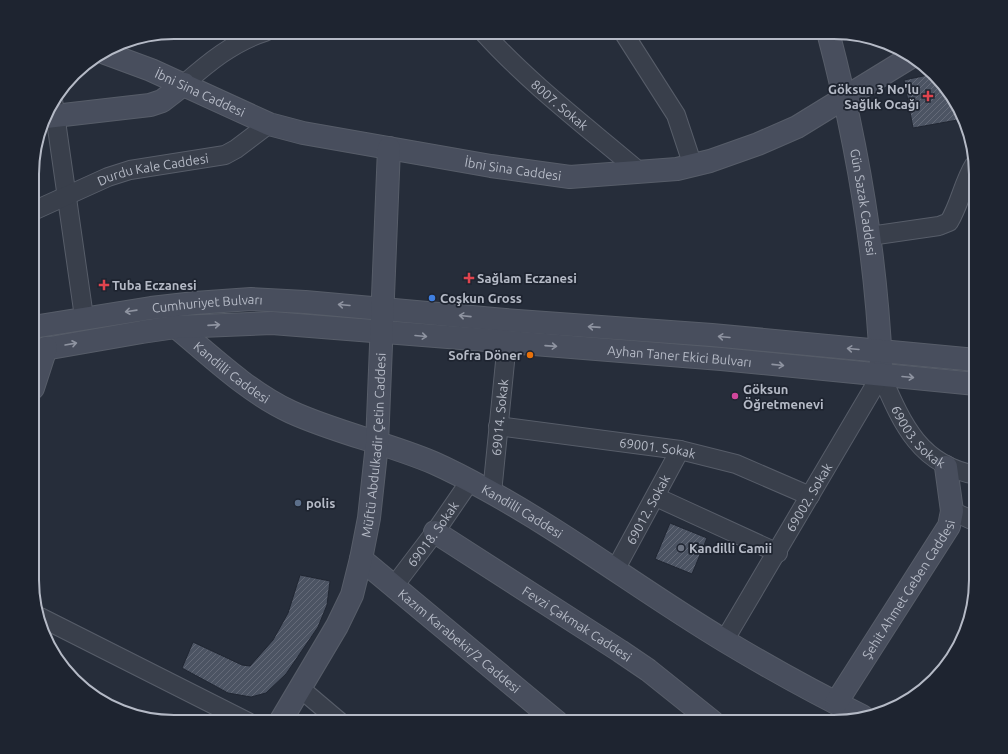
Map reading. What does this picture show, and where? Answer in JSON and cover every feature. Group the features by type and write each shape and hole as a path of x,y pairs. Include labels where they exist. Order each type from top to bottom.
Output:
{"street":[{"path":"54,112 150,105 162,102 223,52 247,39"},
{"name":"8007. Sokak","path":"489,39 503,54 535,83 641,172"},
{"path":"627,39 676,115 693,166"},
{"name":"Gün Sazak Caddesi","path":"830,39 845,99 870,236 878,308 881,375"},
{"name":"İbni Sina Caddesi","path":"110,55 184,84 269,124 303,133 491,166 570,177 677,170 710,161 765,141 797,127 845,99 875,78 906,60"},
{"path":"53,115 84,317"},
{"name":"Durdu Kale Caddesi","path":"39,208 108,177 130,170 225,155 236,150 269,124"},
{"name":"Müftü Abdulkadir Çetin Caddesi","path":"285,715 301,690 337,626 352,595 362,559 369,518 377,444 383,332 389,148"},
{"path":"870,236 939,226 949,222 959,202 969,174"},
{"name":"Cumhuriyet Bulvarı","path":"39,326 84,317 195,303 251,299 383,308"},
{"name":"Ayhan Taner Ekici Bulvarı","path":"383,308 505,320 712,335 969,359"},
{"name":"Cumhuriyet Bulvarı","path":"39,350 176,327 272,323 383,332"},
{"name":"Kandilli Caddesi","path":"176,327 234,375 264,396 290,411 337,431 434,463 470,481 492,493 615,570 724,641 856,713"},
{"name":"Ayhan Taner Ekici Bulvarı","path":"383,332 721,359 969,383"},
{"name":"69014. Sokak","path":"492,493 506,342"},
{"name":"69003. Sokak","path":"881,375 904,425 922,448 946,467 969,473"},
{"name":"69002. Sokak","path":"724,641 778,553 881,375"},
{"name":"69001. Sokak","path":"498,426 680,450 736,464 810,496"},
{"name":"69012. Sokak","path":"615,570 656,497 680,450"},
{"name":"Şehit Ahmet Geben Caddesi","path":"836,703 949,526 952,511 946,467"},
{"name":"69018. Sokak","path":"394,586 435,532 470,481"},
{"path":"656,497 778,553"},
{"path":"952,511 969,519"},
{"name":"Fevzi Çakmak Caddesi","path":"435,532 625,654 704,715"},
{"name":"Kazım Karabekir/2 Caddesi","path":"362,559 549,715"},
{"path":"45,621 234,715"},
{"path":"301,690 331,715"}],"building":[{"name":"Göksun 3 No'lu Sağlık Ocağı","path":"925,76 941,92 958,120 913,128 904,80"},
{"name":"Kandilli Camii","path":"670,523 707,538 692,574 655,559"},
{"path":"300,575 330,581 327,605 318,627 286,674 266,693 251,697 228,693 182,668 193,642 242,665 250,666 273,640 288,613"}],"place":[{"name":"Göksun 3 No'lu Sağlık Ocağı","path":"928,96"},
{"name":"Sağlam Eczanesi","path":"469,278"},
{"name":"Tuba Eczanesi","path":"104,285"},
{"name":"Coşkun Gross","path":"432,298"},
{"name":"Sofra Döner","path":"530,355"},
{"name":"Göksun Öğretmenevi","path":"735,396"},
{"name":"polis","path":"298,503"},
{"name":"Kandilli Camii","path":"681,548"}]}
